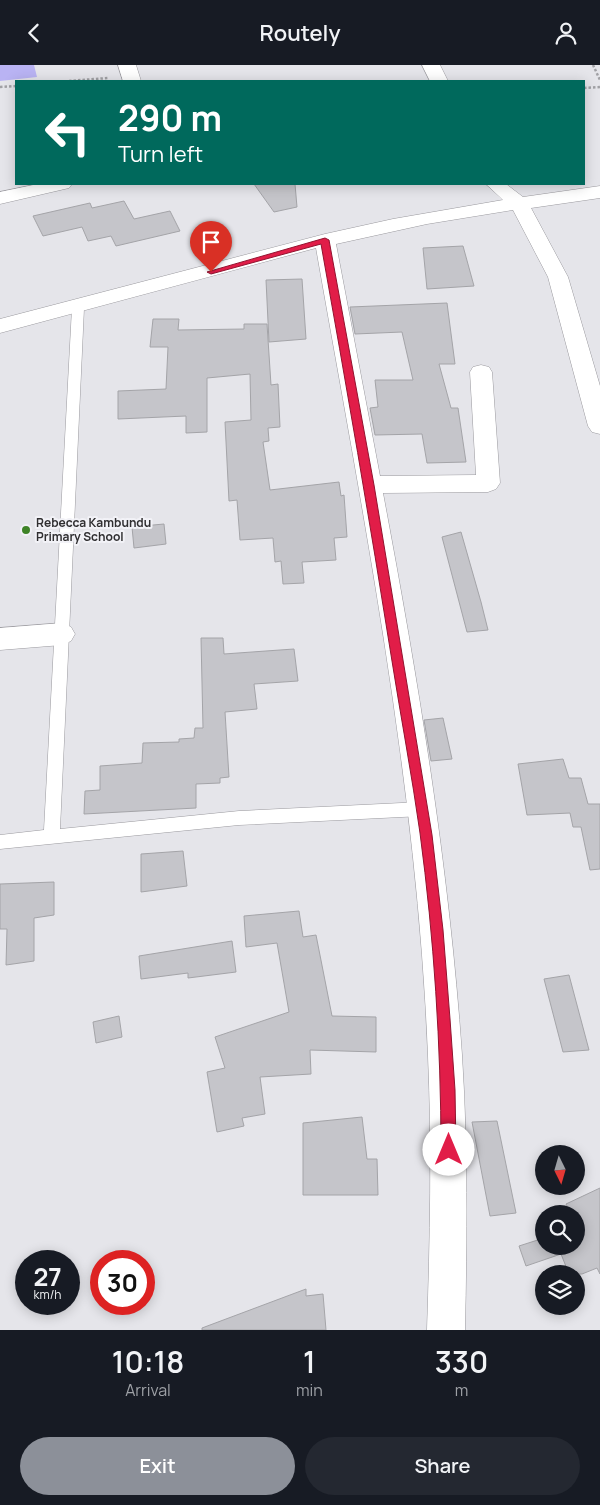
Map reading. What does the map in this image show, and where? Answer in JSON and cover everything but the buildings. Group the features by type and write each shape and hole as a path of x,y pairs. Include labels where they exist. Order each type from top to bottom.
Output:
{"street":[{"path":"431,65 439,80"},
{"path":"0,198 58,185"},
{"path":"497,185 519,204 558,277 600,426"},
{"path":"0,327 78,308 325,240 414,221 600,191"},
{"path":"325,240 369,485 422,809 437,930 448,1090 450,1268 446,1330"},
{"path":"369,485 488,483 481,372"},
{"path":"0,639 62,634"}],"lane":[{"path":"52,837 78,308"},
{"path":"0,842 239,818 422,809"}],"path":[{"path":"593,65 600,80"},
{"path":"78,80 130,74"},
{"path":"0,87 15,85"},
{"path":"585,88 600,87"}],"shaded area":[{"path":"0,65 34,65 37,77 0,81"}],"place":[{"name":"Rebecca Kambundu Primary School","path":"26,530"}],"route":[{"path":"211,272 325,240 369,485 426,835 437,930 448,1090 449,1150"}]}
